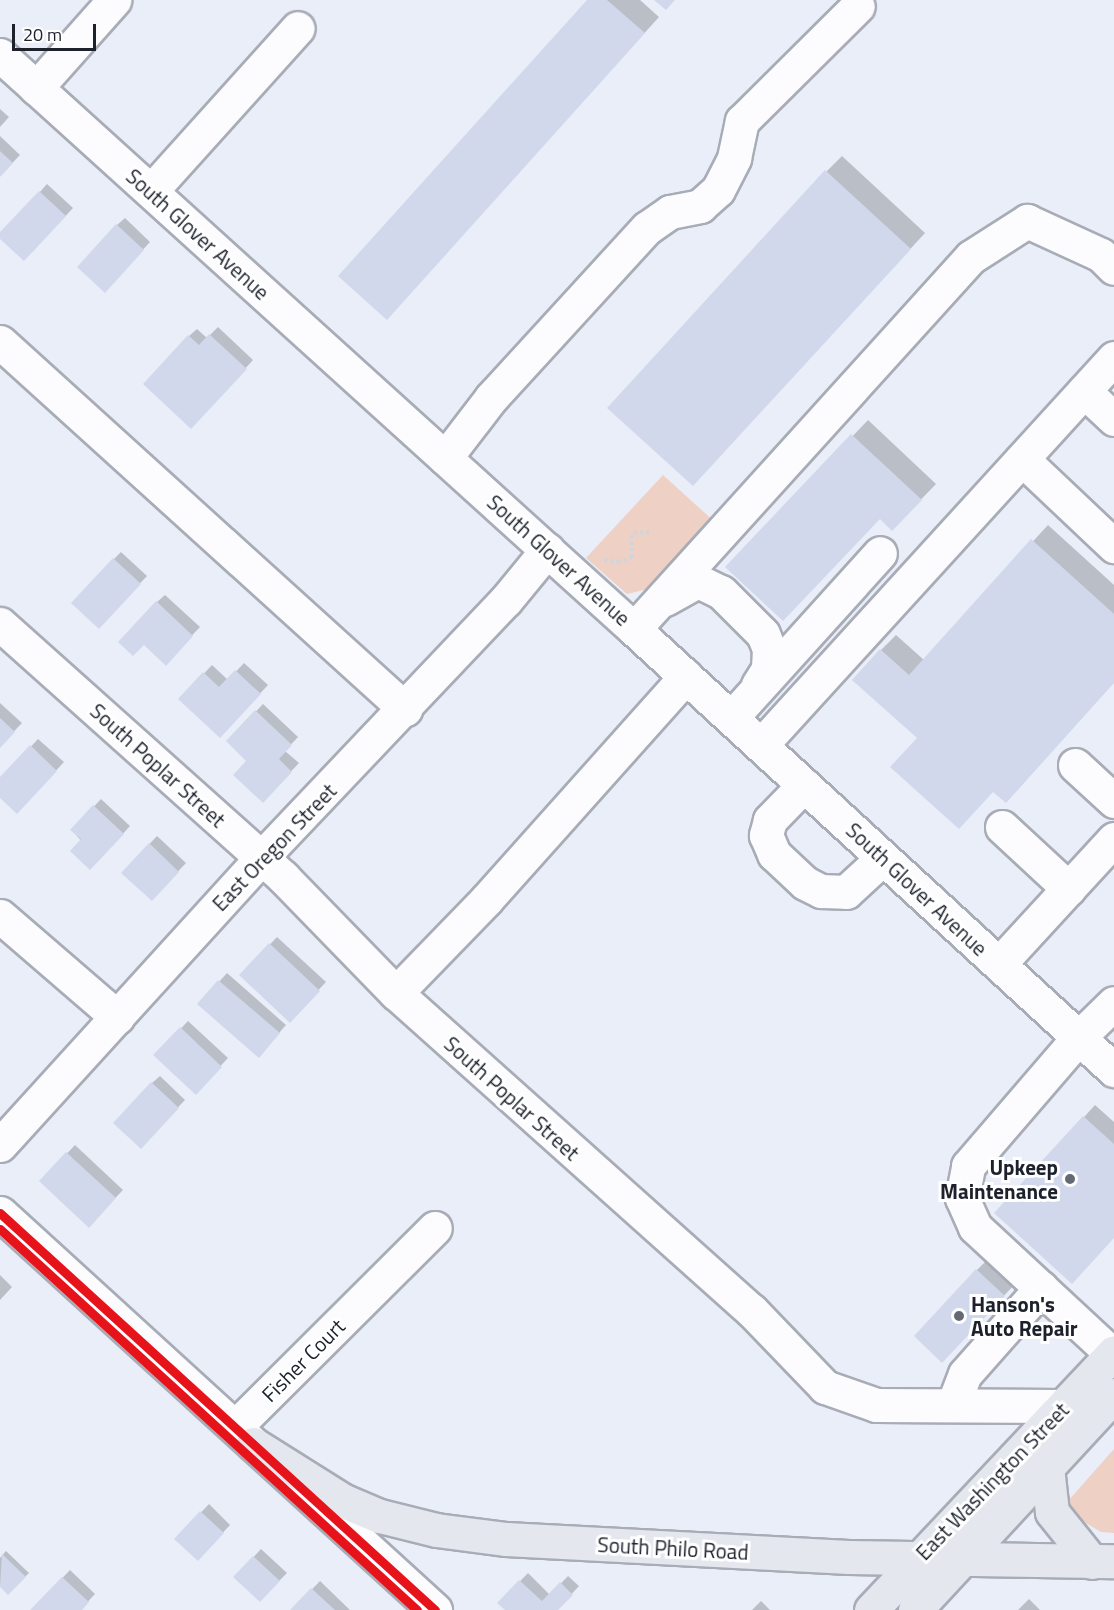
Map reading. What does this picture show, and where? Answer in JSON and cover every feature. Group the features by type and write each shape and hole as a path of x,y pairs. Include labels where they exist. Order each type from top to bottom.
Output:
{"main road":[{"name":"East Washington Street","path":"915,1610 1047,1467 1074,1416 1113,1353"},
{"name":"East Washington Street","path":"871,1610 918,1559 1074,1416 1114,1395"},
{"name":"South Philo Road","path":"244,1436 292,1472 345,1501 380,1516 436,1530 506,1539 961,1562 1103,1561"},
{"path":"1047,1467 1052,1512 1103,1561"}],"street":[{"path":"36,88 114,0"},
{"path":"445,458 491,398 647,228 670,212 700,206 718,190 734,158 742,121 858,6"},
{"path":"151,191 297,28"},
{"name":"South Glover Avenue","path":"0,55 547,549 644,618 686,676 741,707 761,745 1114,1070"},
{"path":"644,618 971,257 1027,221 1101,255 1114,268"},
{"path":"0,342 405,709"},
{"path":"761,745 1114,358"},
{"path":"1084,391 1114,419"},
{"path":"1022,459 1114,546"},
{"name":"East Oregon Street","path":"0,1145 261,858 405,709 506,600 547,549"},
{"path":"741,707 880,553"},
{"path":"644,618 698,581 721,592 763,634 769,650 768,669 741,707"},
{"name":"South Poplar Street","path":"0,624 261,858 396,993 751,1310 825,1387 876,1405 953,1405 1074,1416"},
{"path":"396,993 486,900 686,676"},
{"path":"1075,765 1114,801"},
{"path":"804,785 770,820 766,835 774,854 805,883 821,891 846,892 883,858"},
{"path":"1002,827 1069,889"},
{"path":"999,964 1114,839"},
{"path":"0,916 117,1017"},
{"path":"1113,1353 975,1227 962,1198 968,1166 1078,1038 1114,1003"},
{"path":"0,1213 435,1610"},
{"name":"Fisher Court","path":"244,1436 371,1292 435,1228"},
{"path":"953,1405 965,1374 1041,1288"}],"path":[{"path":"598,558 618,562 632,557 631,538 634,533 652,532"}],"shaded area":[{"path":"663,475 717,524 652,588 627,594 586,558"},
{"path":"1114,1449 1114,1533 1101,1532 1074,1516 1068,1501"}],"building":[{"path":"587,0 607,0 645,33 387,320 338,276"},
{"path":"654,0 675,0 666,10"},
{"path":"0,151 13,163 0,177"},
{"path":"825,170 911,249 693,486 607,408"},
{"path":"39,191 66,216 24,261 0,239 0,232"},
{"path":"116,224 144,250 105,293 77,267"},
{"path":"209,334 247,369 191,429 143,384 188,335 199,345"},
{"path":"851,434 922,500 892,531 880,519 783,621 725,567"},
{"path":"1031,539 1114,614 1114,683 1006,803 993,792 959,829 890,767 917,738 852,680 880,649 909,675"},
{"path":"113,558 141,584 99,629 71,603"},
{"path":"156,601 193,636 166,666 144,645 133,656 118,642"},
{"path":"235,670 261,694 220,738 178,699 203,672 219,687"},
{"path":"255,710 292,745 279,759 292,772 263,803 233,775 246,761 226,741"},
{"path":"0,718 15,732 0,748"},
{"path":"30,745 57,771 17,814 0,798 0,777"},
{"path":"93,805 124,834 90,870 70,851 81,839 70,830"},
{"path":"149,843 179,872 152,901 121,873"},
{"path":"269,943 320,991 290,1023 239,975"},
{"path":"218,980 280,1033 259,1058 197,1004"},
{"path":"180,1027 222,1067 196,1095 153,1055"},
{"path":"151,1082 179,1108 141,1149 113,1123"},
{"name":"Upkeep Maintenance","path":"1083,1116 1114,1144 1114,1238 1072,1284 994,1213"},
{"path":"66,1152 116,1198 89,1228 39,1181"},
{"name":"Hanson's Auto Repair","path":"976,1269 1005,1296 942,1363 914,1336"},
{"path":"200,1511 224,1533 198,1561 174,1539"},
{"path":"2,1554 26,1577 8,1595 0,1587"},
{"path":"253,1556 280,1581 260,1602 233,1577"},
{"path":"62,1577 89,1602 82,1610 30,1610"},
{"path":"519,1580 542,1601 560,1582 573,1595 558,1610 505,1610 497,1603"},
{"path":"311,1588 335,1610 290,1610"}],"transit line":[{"path":"0,1213 435,1610"},
{"path":"0,1229 417,1610"}],"place":[{"name":"Upkeep Maintenance","path":"1070,1179"},
{"name":"Hanson's Auto Repair","path":"959,1316"}]}
